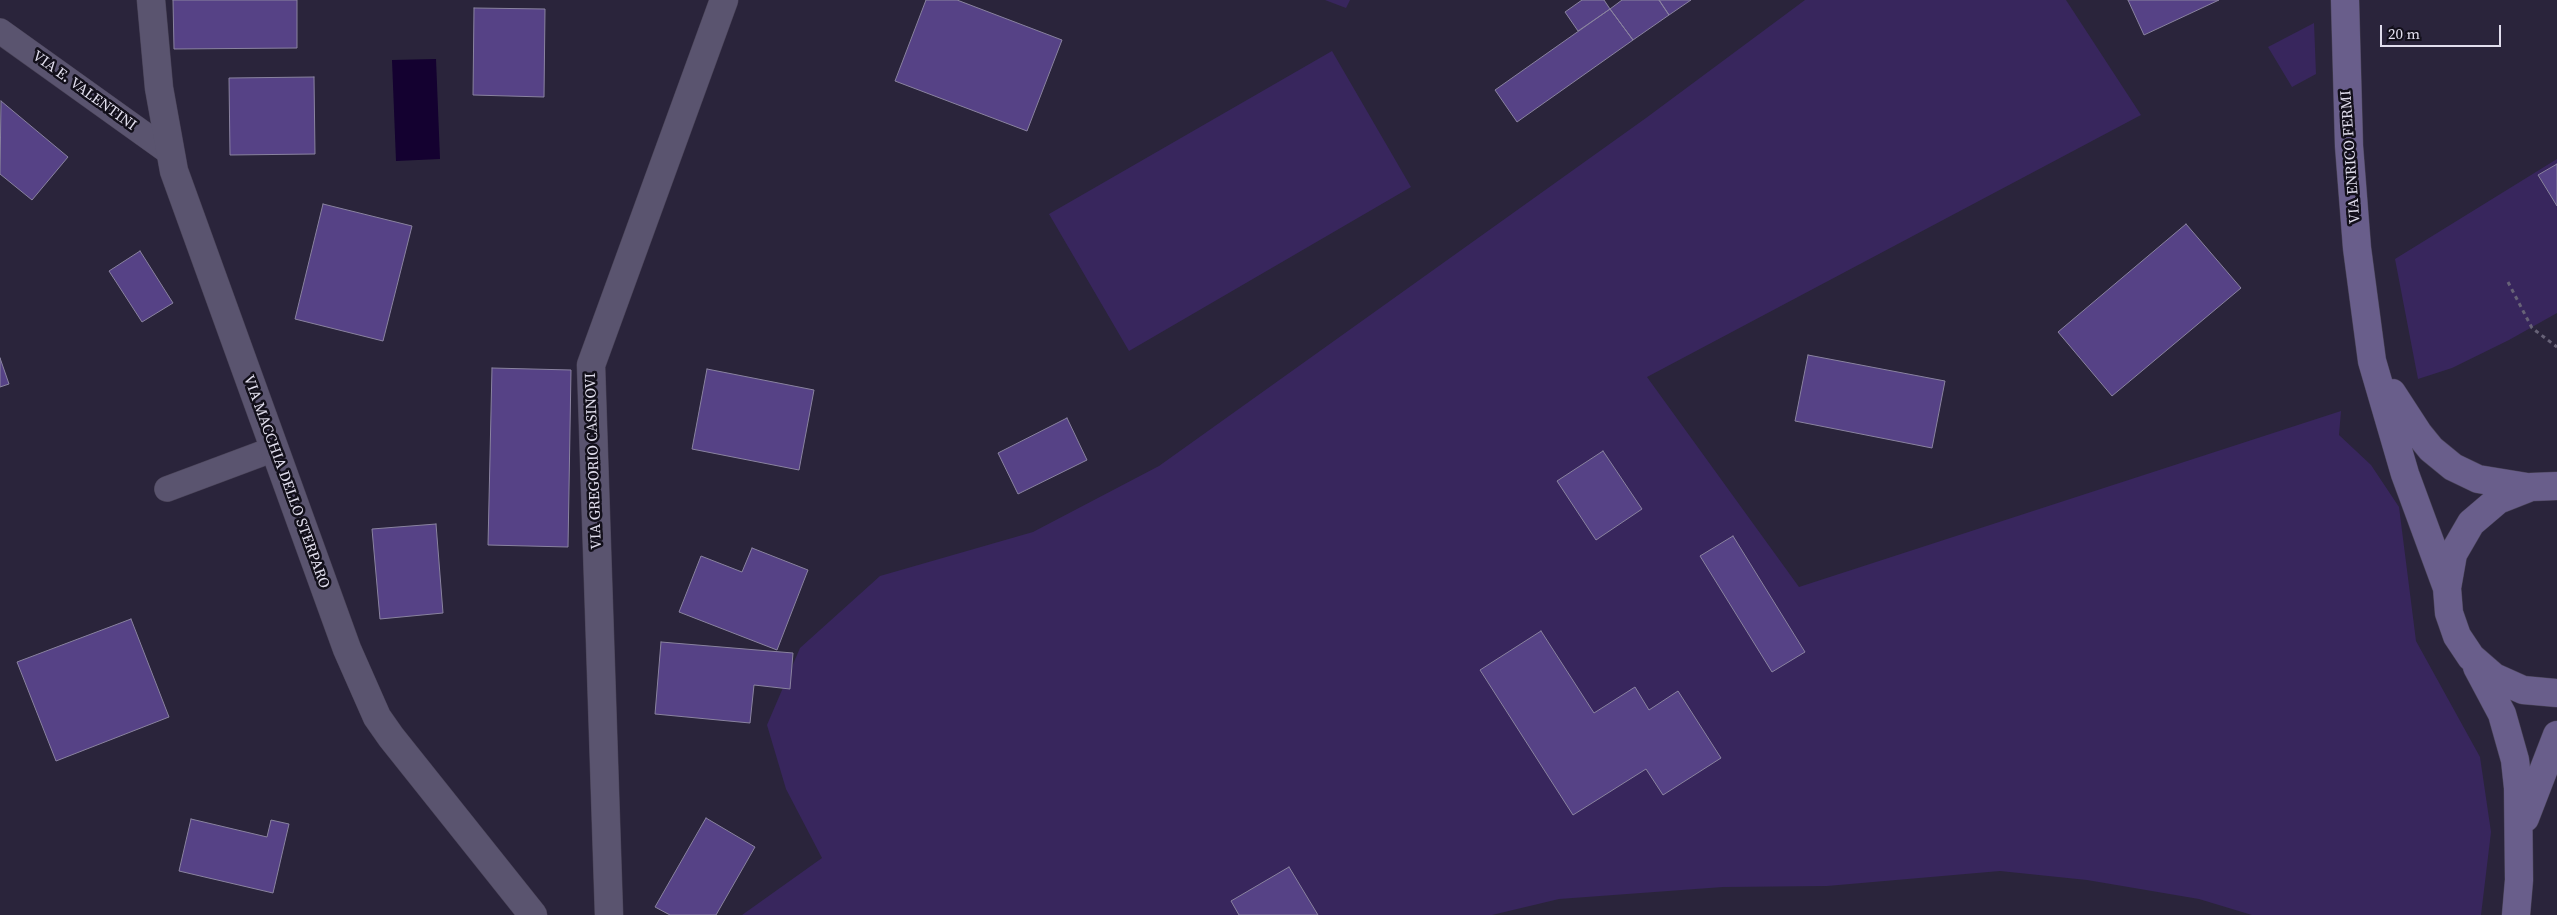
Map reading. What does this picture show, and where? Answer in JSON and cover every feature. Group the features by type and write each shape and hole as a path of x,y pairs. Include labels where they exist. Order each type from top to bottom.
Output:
{"street":[{"name":"VIA MACCHIA DELLO STERPARO","path":"151,0 159,88 169,152 189,218 347,649 377,717 418,774 533,915"},
{"name":"VIA GREGORIO CASINOVI","path":"609,915 591,365 724,0"},
{"name":"VIA ENRICO FERMI","path":"2345,0 2348,137 2355,228 2372,361 2405,474 2447,588"},
{"name":"VIA ENRICO FERMI","path":"2365,313 2390,388 2407,418 2431,449 2453,467 2478,480 2544,487"},
{"path":"2516,915 2519,880 2518,788 2512,746 2502,714 2471,657 2457,636 2452,621 2447,588 2453,554 2471,522 2498,500 2544,487"},
{"path":"2471,657 2494,677 2522,690 2557,693"},
{"path":"2518,839 2544,764 2557,735"}],"lane":[{"name":"VIA E. VALENTINI","path":"0,31 169,152"},
{"path":"167,490 274,449"}],"path":[{"path":"2508,282 2532,328 2557,347"}],"shaded area":[{"path":"1325,0 1350,0 1346,8"},
{"path":"1805,0 2066,0 2141,115 1647,377 1799,587 2341,411 2339,435 2371,465 2399,507 2416,641 2480,757 2491,832 2481,915 2252,915 2199,899 2087,880 2000,871 1827,886 1723,887 1559,899 1492,915 742,915 822,858 786,789 767,725 800,648 880,576 1033,532 1159,466 1646,118"},
{"path":"2314,23 2316,74 2292,87 2268,47"},
{"path":"1332,51 1411,187 1129,351 1049,214"},
{"path":"436,59 440,159 396,161 392,60"},
{"path":"2557,159 2557,164 2538,176 2557,206 2557,313 2509,340 2452,368 2418,379 2395,259"}],"building":[{"path":"173,0 297,0 297,48 174,49"},
{"path":"926,0 957,0 1062,40 1027,131 895,81"},
{"path":"1582,0 1604,0 1610,9 1578,31 1565,12"},
{"path":"1622,0 1659,0 1669,15 1633,40 1610,9"},
{"path":"1659,0 1691,0 1669,15"},
{"path":"2128,0 2219,0 2144,35"},
{"path":"474,8 545,9 544,97 473,95"},
{"path":"1610,9 1633,40 1517,122 1495,90"},
{"path":"314,77 315,154 230,155 229,78"},
{"path":"1,101 68,157 32,200 0,174"},
{"path":"2557,164 2557,206 2538,175"},
{"path":"323,204 412,226 383,341 295,319"},
{"path":"2186,224 2241,288 2112,396 2058,332"},
{"path":"140,251 173,303 142,322 109,271"},
{"path":"1808,355 1945,381 1932,448 1795,421"},
{"path":"0,358 9,384 0,387"},
{"path":"492,368 571,370 568,547 488,545"},
{"path":"707,369 814,390 799,470 692,449"},
{"path":"1067,418 1087,460 1018,494 998,453"},
{"path":"1603,451 1642,509 1596,540 1557,481"},
{"path":"436,524 443,613 380,619 372,529"},
{"path":"1733,536 1805,652 1772,672 1700,556"},
{"path":"752,548 808,570 777,650 679,612 701,556 742,572"},
{"path":"131,619 169,717 56,761 17,662"},
{"path":"1541,631 1594,713 1635,687 1649,710 1678,691 1721,758 1663,795 1646,769 1573,815 1480,670"},
{"path":"661,642 793,653 790,689 754,685 750,723 655,714"},
{"path":"706,818 755,847 716,915 670,915 655,907"},
{"path":"191,819 267,837 271,820 289,824 273,893 179,871"},
{"path":"1289,867 1318,915 1239,915 1231,901"}]}
